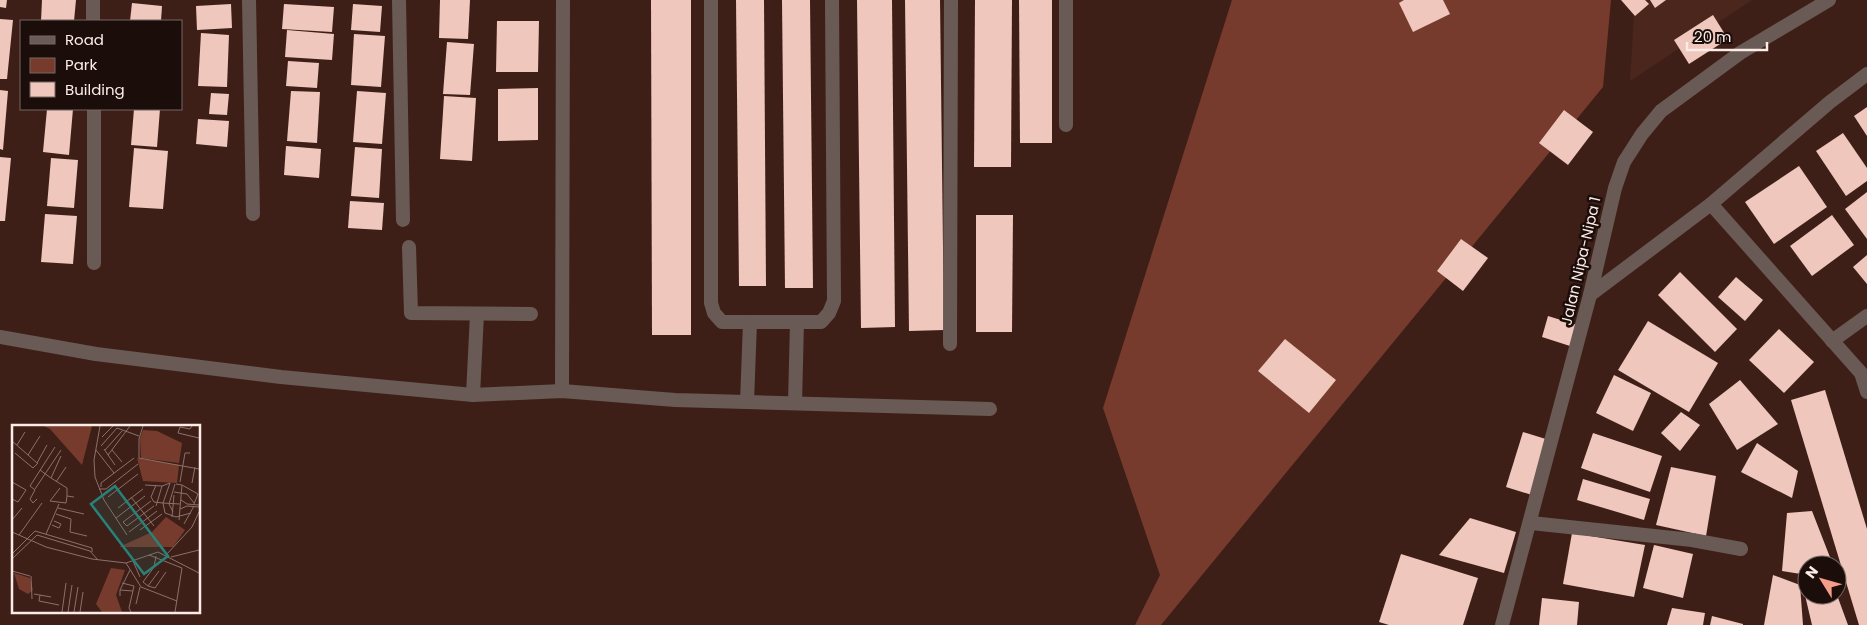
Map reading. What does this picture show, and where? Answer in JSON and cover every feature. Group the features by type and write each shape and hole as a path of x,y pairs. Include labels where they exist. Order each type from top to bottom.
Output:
{"street":[{"path":"93,0 93,20"},
{"path":"249,0 253,214"},
{"path":"399,0 403,220"},
{"path":"562,0 562,391"},
{"path":"712,0 710,303 714,313 722,322 821,322 829,313 834,301 832,0"},
{"path":"950,344 951,0"},
{"path":"1066,0 1066,126"},
{"name":"Jalan Nipa-Nipa 1","path":"1502,625 1531,523 1590,295 1615,188 1624,162 1642,134 1661,110 1740,52 1826,1"},
{"path":"1590,295 1711,204 1830,102 1867,74"},
{"path":"94,110 94,263"},
{"path":"1711,204 1832,340 1864,372 1867,392"},
{"path":"409,247 411,313 531,314"},
{"path":"473,395 476,314"},
{"path":"1832,340 1867,316"},
{"path":"747,402 750,322"},
{"path":"795,403 797,322"},
{"path":"0,336 96,354 261,375 473,395 562,391 675,400 990,409"},
{"path":"1531,523 1692,540 1741,549"}],"shaded area":[{"path":"1635,0 1752,0 1630,81"}],"green space":[{"path":"1232,0 1611,0 1603,87 1161,625 1135,625 1160,575 1103,408"}],"building":[{"path":"0,0 7,0 6,8 0,7"},
{"path":"42,0 76,0 74,20 41,20"},
{"path":"440,0 470,0 468,39 439,38"},
{"path":"651,0 691,0 691,335 652,335"},
{"path":"736,0 764,0 766,286 739,286"},
{"path":"782,0 810,0 813,288 785,288"},
{"path":"857,0 892,0 895,327 861,328"},
{"path":"905,0 940,0 944,330 909,331"},
{"path":"975,0 1012,0 1011,167 974,167"},
{"path":"1019,0 1052,0 1052,143 1020,143"},
{"path":"1404,0 1443,0 1450,14 1413,32 1399,3"},
{"path":"1621,0 1645,0 1649,4 1635,16"},
{"path":"1650,0 1666,0 1655,8"},
{"path":"132,3 162,6 161,20 130,20"},
{"path":"231,4 232,28 197,30 196,6"},
{"path":"284,4 334,7 332,32 282,29"},
{"path":"353,4 382,6 380,32 351,30"},
{"path":"1713,15 1728,39 1689,64 1674,40"},
{"path":"0,19 13,20 7,79 0,79"},
{"path":"497,21 539,21 538,72 496,72"},
{"path":"287,30 334,34 332,60 285,57"},
{"path":"201,33 229,35 227,87 198,86"},
{"path":"354,34 385,36 381,87 351,85"},
{"path":"447,42 474,44 470,95 443,94"},
{"path":"288,61 319,63 317,88 286,86"},
{"path":"538,88 538,140 498,141 498,89"},
{"path":"0,90 8,91 3,150 0,149"},
{"path":"291,91 320,92 317,143 287,141"},
{"path":"357,91 386,93 382,144 353,142"},
{"path":"211,93 229,94 227,115 209,114"},
{"path":"444,96 476,98 472,161 440,159"},
{"path":"1867,107 1867,136 1854,116"},
{"path":"47,110 73,110 69,155 43,152"},
{"path":"134,110 160,110 157,147 131,145"},
{"path":"1564,110 1593,132 1568,165 1539,143"},
{"path":"198,119 229,121 227,147 196,144"},
{"path":"1843,133 1867,168 1867,181 1846,196 1816,151"},
{"path":"286,146 321,149 319,178 284,175"},
{"path":"355,147 382,149 379,198 351,196"},
{"path":"134,148 168,151 163,209 129,207"},
{"path":"0,157 11,158 5,221 0,221"},
{"path":"51,158 78,160 74,208 47,206"},
{"path":"1799,166 1827,207 1774,244 1745,202"},
{"path":"1867,192 1867,239 1845,209"},
{"path":"350,201 384,203 382,230 348,228"},
{"path":"45,214 77,216 73,264 41,262"},
{"path":"976,215 1013,215 1012,332 976,332"},
{"path":"1832,215 1854,245 1812,276 1790,246"},
{"path":"1461,239 1488,258 1463,291 1437,271"},
{"path":"1867,255 1867,284 1853,267"},
{"path":"1680,272 1737,329 1715,352 1658,295"},
{"path":"1736,277 1763,300 1745,321 1718,297"},
{"path":"1548,316 1577,325 1570,346 1542,337"},
{"path":"1648,321 1718,363 1689,412 1618,370"},
{"path":"1779,329 1814,362 1784,393 1749,360"},
{"path":"1285,339 1336,380 1309,413 1258,371"},
{"path":"1614,375 1651,393 1633,431 1596,413"},
{"path":"1740,380 1778,424 1737,450 1709,404"},
{"path":"1825,390 1867,529 1867,625 1859,625 1847,585 1847,555 1838,555 1791,400"},
{"path":"1681,412 1700,425 1680,451 1661,433"},
{"path":"1523,432 1549,440 1532,495 1506,487"},
{"path":"1593,433 1662,456 1650,492 1581,468"},
{"path":"1757,443 1798,471 1792,498 1741,472"},
{"path":"1671,467 1716,476 1706,536 1656,525"},
{"path":"1583,479 1650,499 1644,520 1577,500"},
{"path":"1812,511 1829,555 1797,555 1797,573 1782,571 1787,513"},
{"path":"1470,518 1516,532 1504,573 1439,555"},
{"path":"1572,533 1645,545 1634,597 1563,584"},
{"path":"1654,545 1693,554 1683,598 1643,588"},
{"path":"1401,554 1478,578 1463,625 1389,625 1379,622"},
{"path":"1773,575 1797,584 1797,605 1802,605 1803,625 1764,625"},
{"path":"1542,598 1579,602 1577,625 1539,625"},
{"path":"1807,605 1841,605 1848,625 1812,625"},
{"path":"1672,608 1705,613 1703,625 1667,625"},
{"path":"1712,616 1743,624 1743,625 1710,625"}]}
